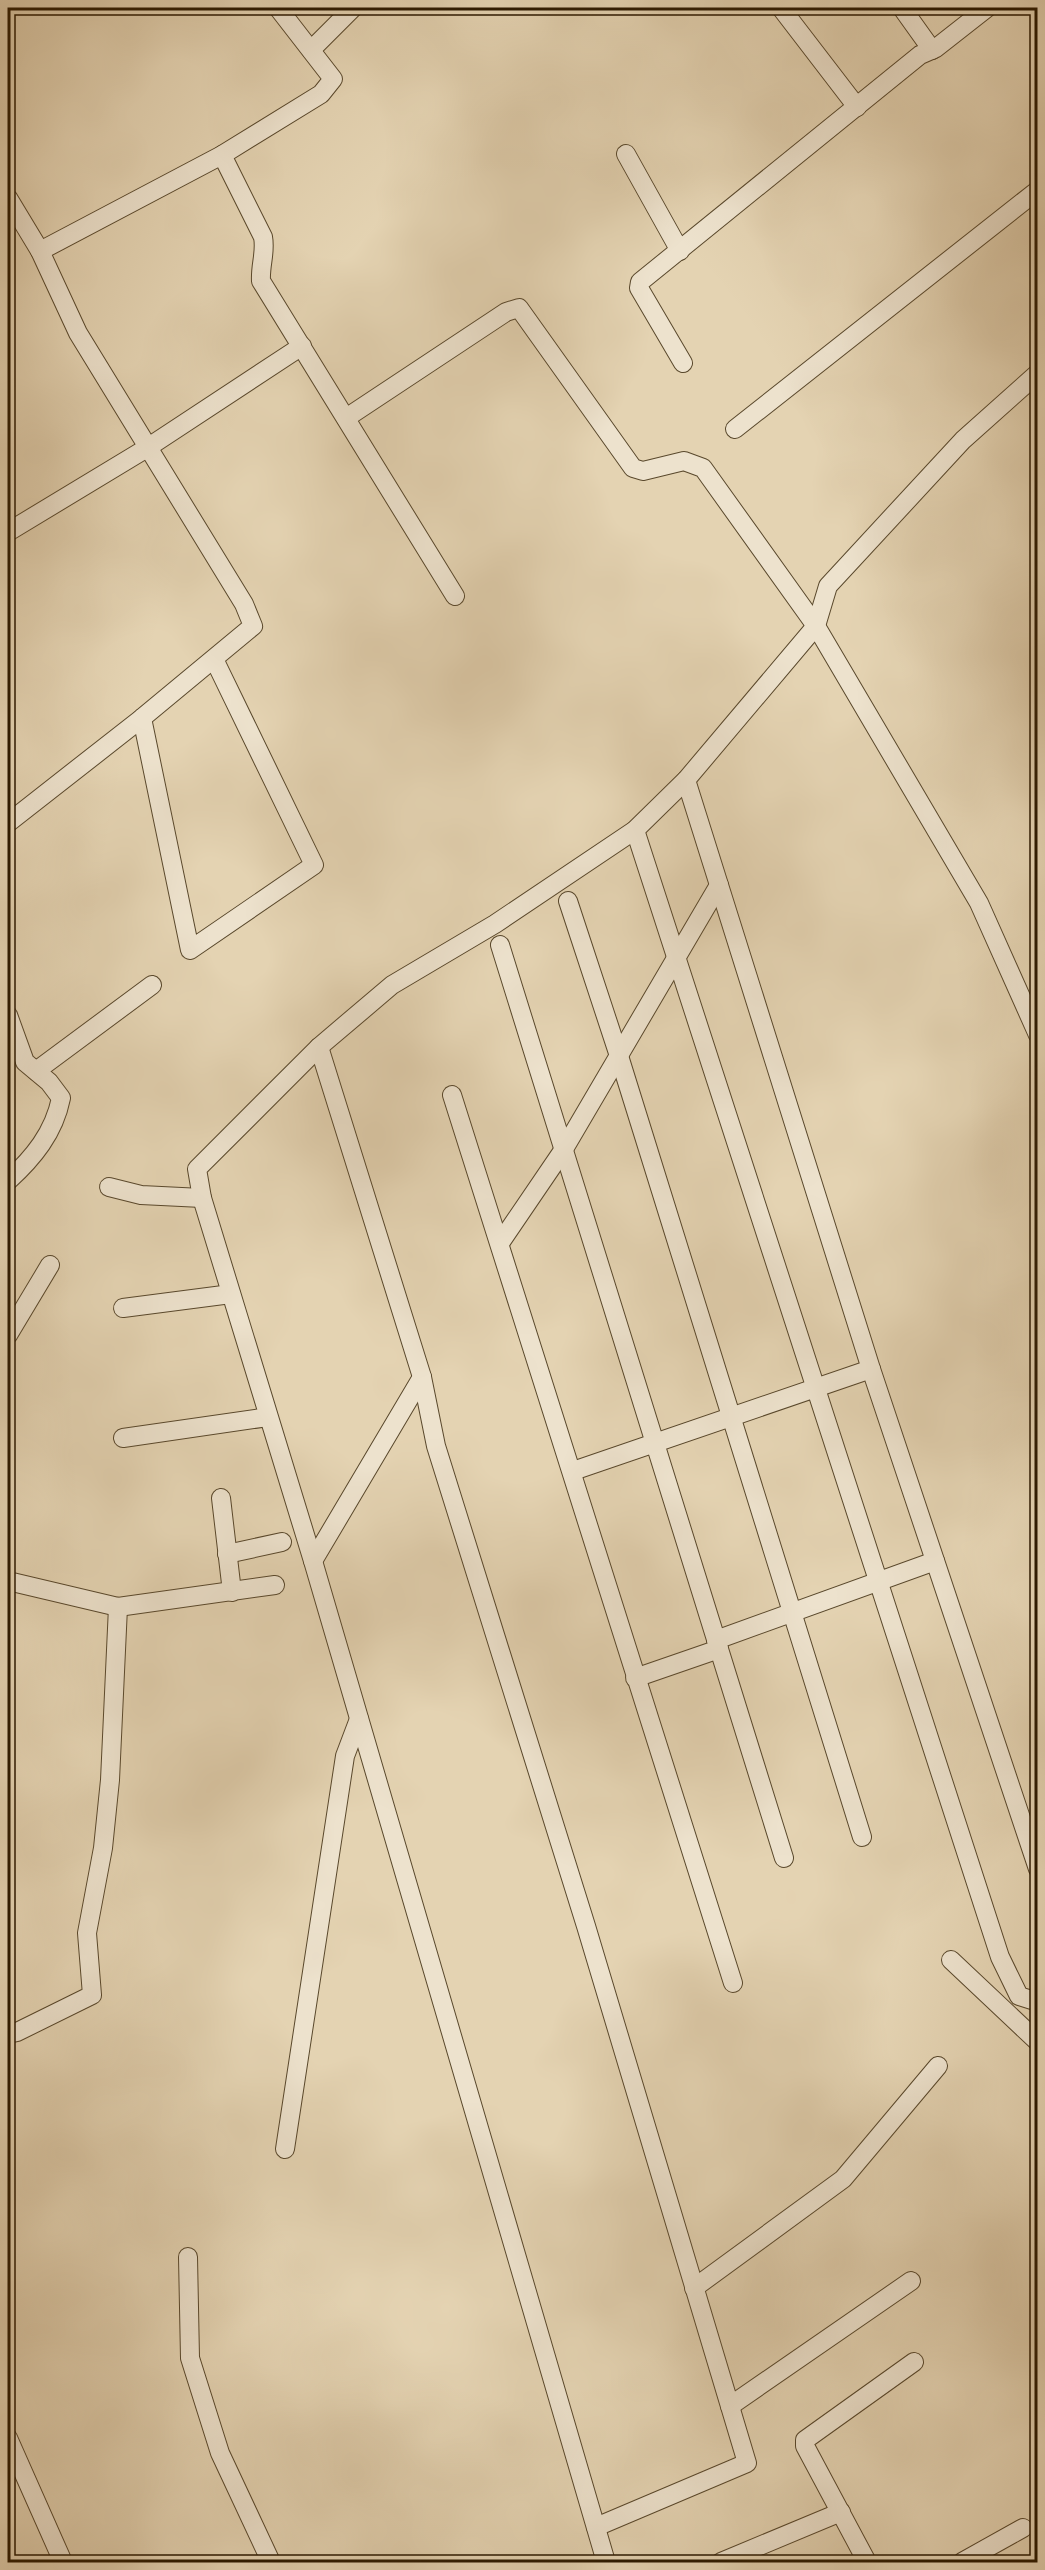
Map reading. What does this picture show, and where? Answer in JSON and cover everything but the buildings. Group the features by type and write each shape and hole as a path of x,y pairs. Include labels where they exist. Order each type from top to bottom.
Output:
{"street":[{"path":"40,251 222,155 321,94 333,79 278,8"},
{"path":"311,50 353,8"},
{"path":"781,8 857,107"},
{"path":"902,8 932,50"},
{"path":"683,363 639,288 640,282 921,55 932,50 987,8"},
{"path":"626,154 680,251"},
{"path":"222,155 263,237 265,251 261,266 261,281 455,596"},
{"path":"735,429 1038,190"},
{"path":"8,198 40,251 78,333 244,604 253,626 142,718 8,823"},
{"path":"346,418 506,312 519,308 633,468 643,471 684,461 703,468 816,626 979,903 1038,1035"},
{"path":"8,532 147,448 302,346"},
{"path":"606,2562 359,1719 202,1198 197,1169 319,1047 392,985 495,924 635,830 686,780 816,626 828,586 963,440 1038,373"},
{"path":"142,718 190,950 314,865 214,658"},
{"path":"686,780 871,1369 1038,1869"},
{"path":"635,830 1000,1957 1019,1996 1038,2002"},
{"path":"500,1243 564,1149 719,885"},
{"path":"568,901 619,1056 862,1837"},
{"path":"500,945 784,1858"},
{"path":"36,1071 152,985"},
{"path":"8,1015 25,1062 49,1082 61,1098 57,1120 30,1161 8,1181"},
{"path":"319,1047 422,1377 436,1446 586,1926 747,2463 596,2527"},
{"path":"452,1095 573,1471 635,1678 733,1983"},
{"path":"109,1187 141,1195 202,1198"},
{"path":"8,1335 50,1265"},
{"path":"123,1308 231,1294"},
{"path":"573,1471 871,1369"},
{"path":"312,1561 422,1377"},
{"path":"123,1438 268,1417"},
{"path":"221,1498 232,1592"},
{"path":"227,1554 282,1542"},
{"path":"635,1678 792,1612 935,1561"},
{"path":"8,1581 118,1606 275,1585"},
{"path":"8,2034 17,2032 92,1995 87,1933 103,1848 118,1606"},
{"path":"285,2150 345,1756 359,1719"},
{"path":"951,1960 1038,2042"},
{"path":"694,2288 843,2179 938,2066"},
{"path":"188,2257 190,2358 220,2453 271,2562"},
{"path":"730,2406 911,2281"},
{"path":"867,2562 805,2446 806,2440 914,2362"},
{"path":"8,2438 63,2562"},
{"path":"721,2562 841,2512"},
{"path":"962,2562 1023,2528"}]}
